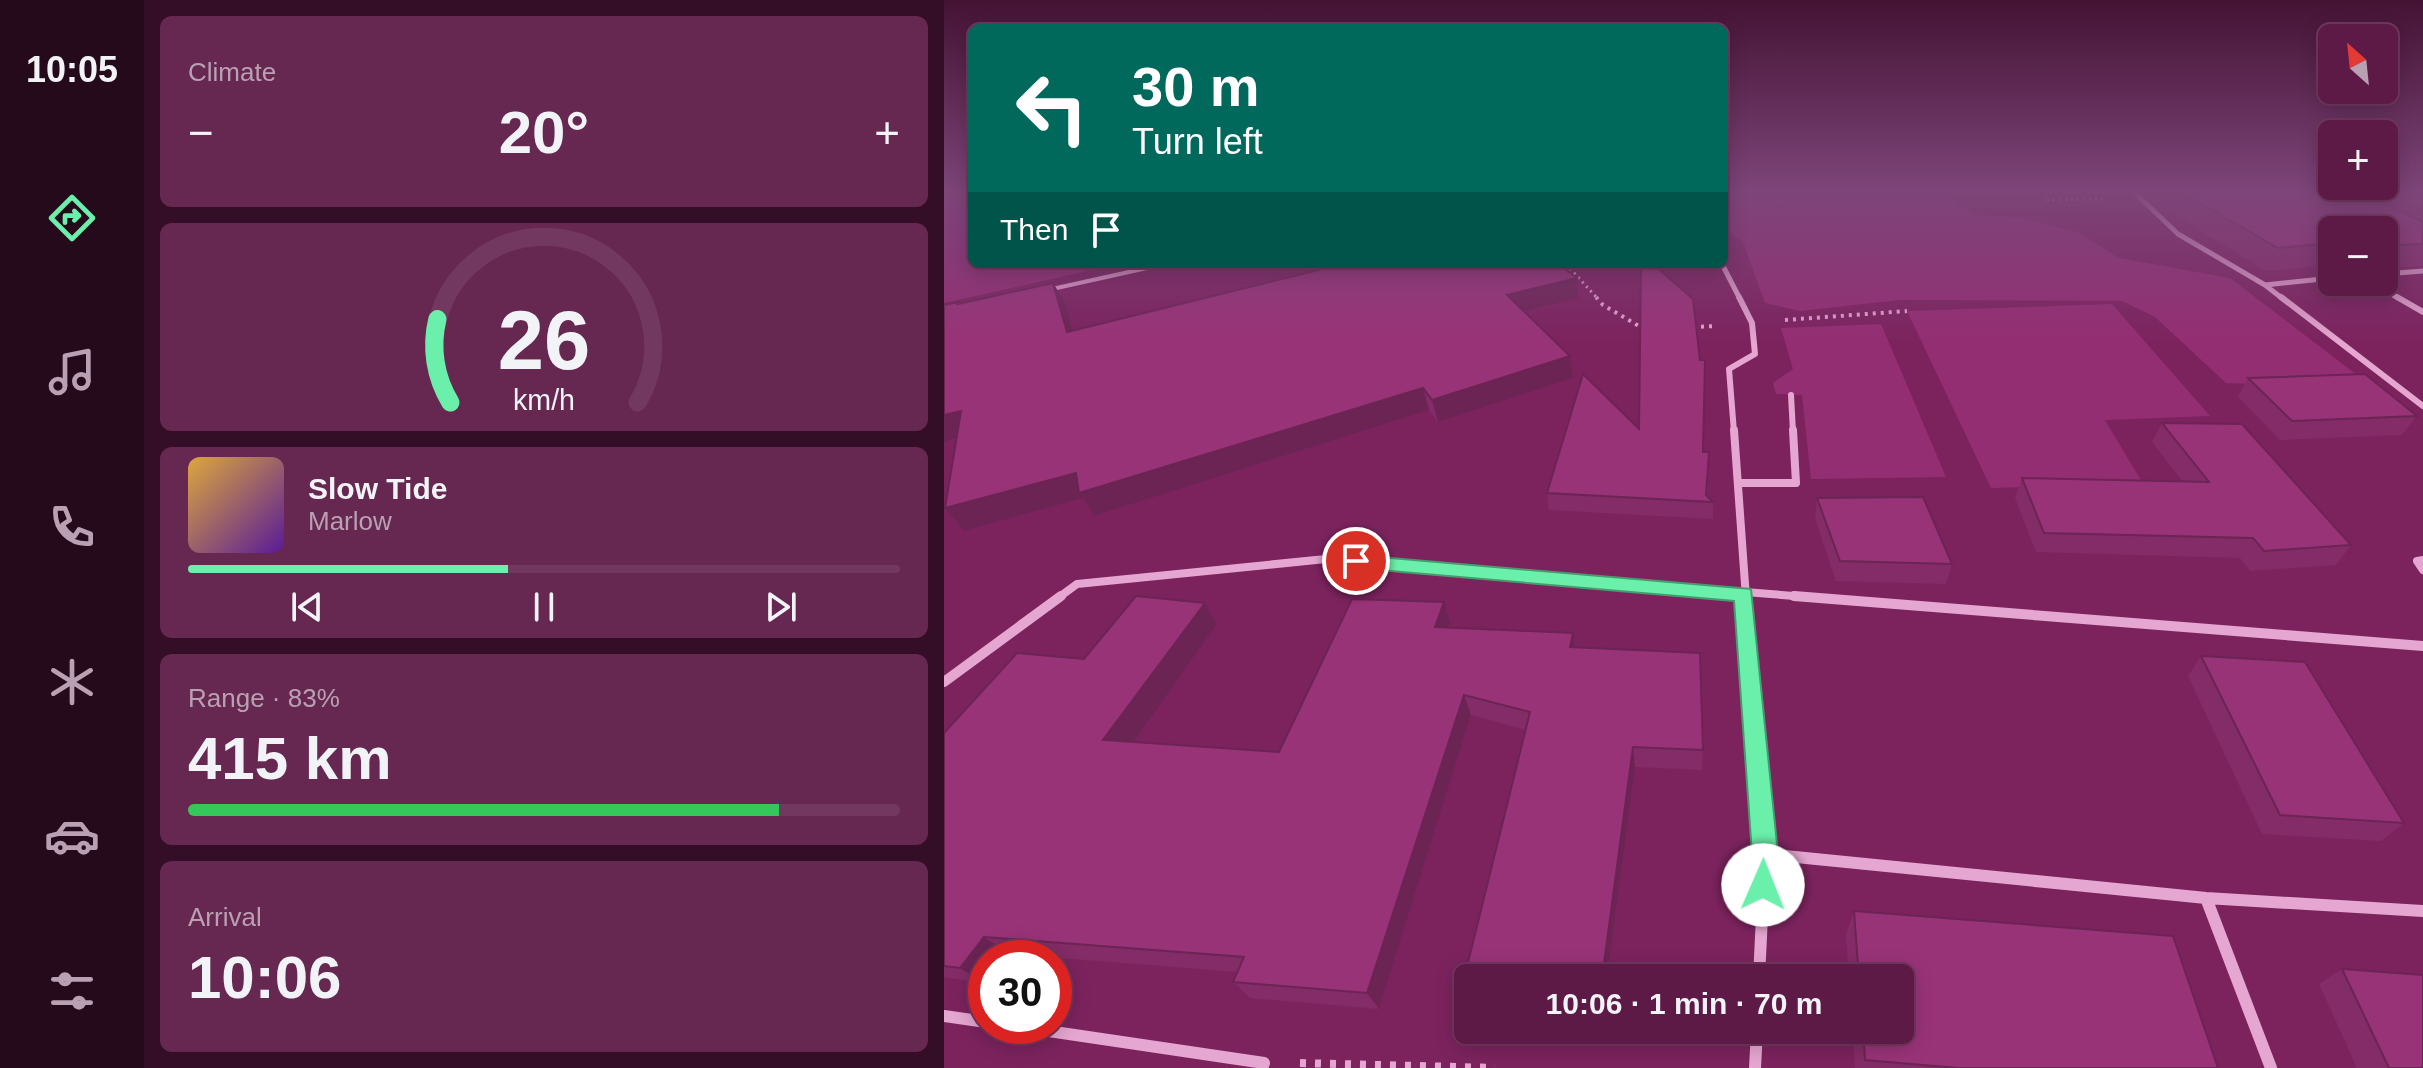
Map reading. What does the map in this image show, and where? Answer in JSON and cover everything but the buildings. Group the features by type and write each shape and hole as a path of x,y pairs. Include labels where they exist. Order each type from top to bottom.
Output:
{"street":[{"path":"2190,242 2223,264 2265,285 2423,406"},
{"path":"1724,268 1752,323 1755,354 1729,369 1765,854 1760,964"},
{"path":"2398,273 2423,271"},
{"path":"2265,285 2318,279"},
{"path":"2395,296 2423,312"},
{"path":"1738,483 1796,483 1791,395"},
{"path":"944,682 1077,584 1326,559 2423,646"},
{"path":"2423,560 2417,561 2423,570"},
{"path":"1765,854 2206,898 2423,911"},
{"path":"2206,898 2271,1068"},
{"path":"944,1016 968,1019"},
{"path":"1072,1035 1263,1065"},
{"path":"1755,1068 1756,1044"}],"lane":[{"path":"1047,290 1147,268"}],"path":[{"path":"1570,268 1603,305 1647,331"},
{"path":"1692,328 1907,311"},
{"path":"1263,1065 1495,1068"}],"shaded area":[{"path":"944,242 968,242 968,268 1102,268 944,303"},
{"path":"1743,242 2093,242 2119,258 2230,278 2374,388 2226,383 2155,317 2122,301 1899,300 1800,311 1765,303"},
{"path":"2112,304 2210,416 2105,420 2143,484 1991,488 1907,311"},
{"path":"1881,324 1946,477 1811,479 1802,395 1776,394 1773,383 1793,369 1781,328"}],"route":[{"path":"1356,561 1744,594 1765,854 1763,885"}]}
